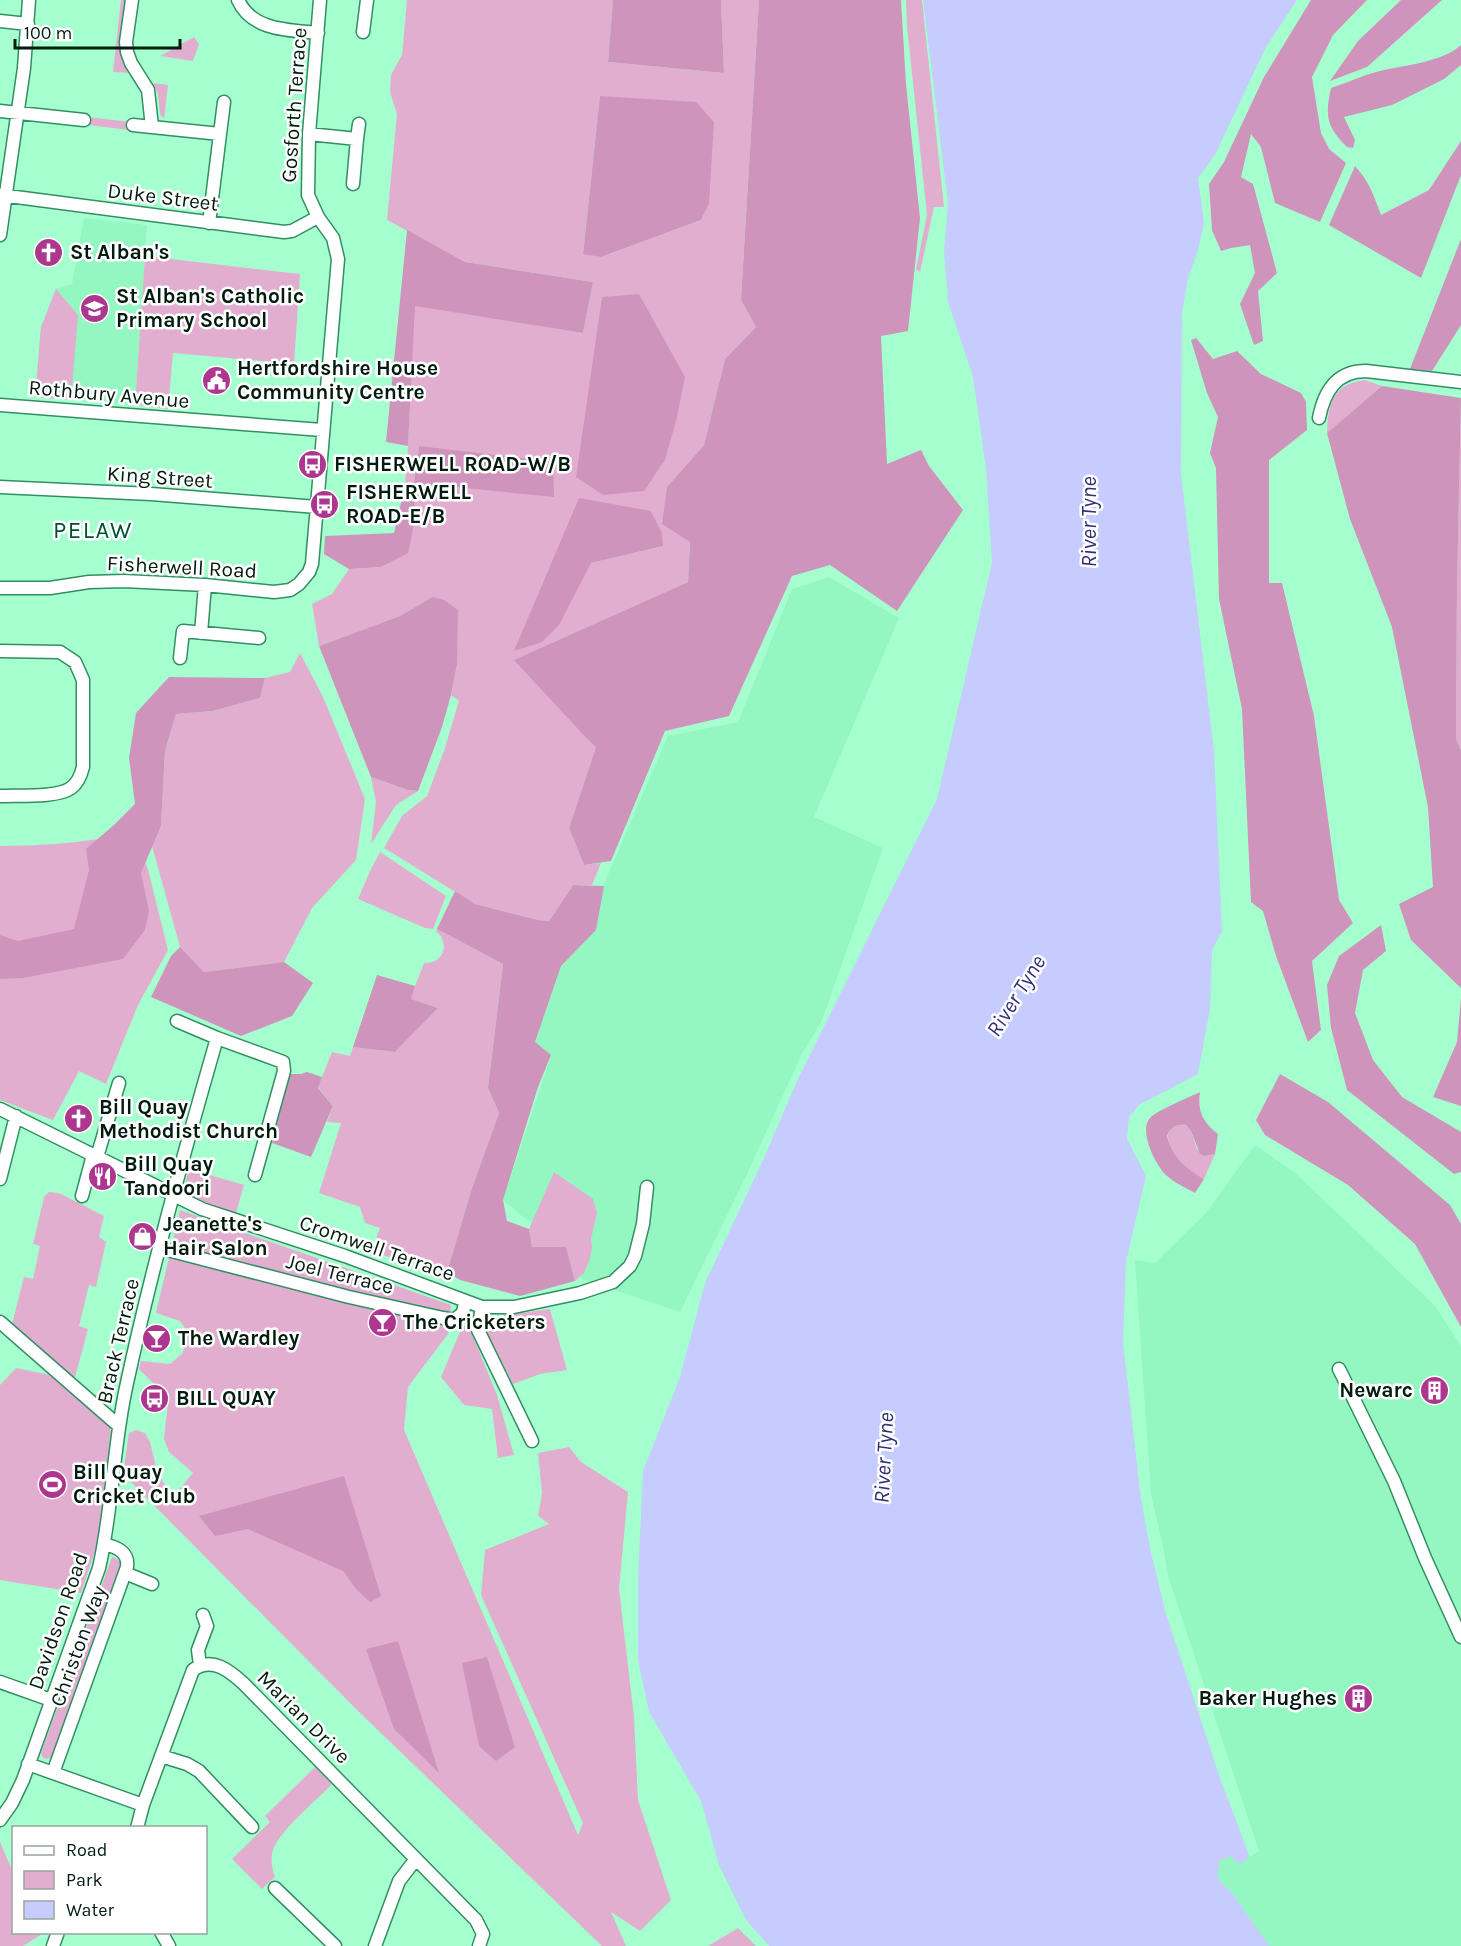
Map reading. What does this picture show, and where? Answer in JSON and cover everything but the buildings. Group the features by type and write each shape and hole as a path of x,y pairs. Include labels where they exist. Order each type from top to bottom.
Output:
{"street":[{"path":"0,235 3,196 18,113 29,0"},
{"path":"132,0 126,42 127,52 131,63 148,90 152,127"},
{"path":"238,0 248,14 265,25 318,33"},
{"name":"Gosforth Terrace","path":"290,590 299,584 309,572 312,564 338,259 333,238 318,217 308,195 309,134 320,0"},
{"path":"363,32 367,0"},
{"path":"0,21 28,24"},
{"path":"209,223 224,102"},
{"path":"0,111 84,120"},
{"path":"352,184 359,124"},
{"path":"133,125 220,134"},
{"path":"309,134 357,139"},
{"name":"Duke Street","path":"3,196 284,232 292,231 318,217"},
{"path":"1319,418 1322,403 1329,390 1336,382 1351,373 1366,371 1461,382"},
{"name":"Rothbury Avenue","path":"0,405 322,430"},
{"name":"King Street","path":"0,487 151,494 317,507"},
{"name":"Fisherwell Road","path":"0,588 50,588 105,580 205,585 274,592 290,590"},
{"path":"201,633 205,585"},
{"path":"180,658 183,631 259,638"},
{"path":"0,651 60,652 75,662 83,680 81,774 71,788 60,793 0,796"},
{"path":"177,1021 282,1062 284,1071 255,1175"},
{"name":"Brack Terrace","path":"119,1426 126,1384 173,1195 217,1038"},
{"path":"82,1196 119,1083"},
{"name":"Cromwell Terrace","path":"0,1109 202,1209 345,1256 482,1306 514,1307 580,1293 613,1282 630,1266 635,1256 643,1224 647,1187"},
{"path":"0,1179 16,1116"},
{"name":"Joel Terrace","path":"160,1248 349,1297 454,1320 463,1313 465,1301"},
{"path":"482,1306 478,1330 532,1441"},
{"path":"0,1322 119,1426"},
{"path":"1339,1369 1394,1481 1425,1558 1461,1637"},
{"name":"Davidson Road","path":"0,1820 18,1792 99,1568 119,1426"},
{"name":"Christon Way","path":"53,1773 128,1562 124,1554 113,1546 104,1544"},
{"path":"125,1573 152,1584"},
{"path":"137,1826 189,1678 193,1670 200,1665 198,1650 207,1626 203,1615"},
{"name":"Marian Drive","path":"200,1665 206,1663 219,1666 238,1678 476,1920 483,1934 479,1946"},
{"path":"0,1682 51,1701"},
{"path":"161,1756 199,1770 252,1827"},
{"path":"28,1764 143,1805"},
{"path":"375,1946 399,1881 416,1859"},
{"path":"275,1888 335,1946"}],"shaded area":[{"path":"613,0 721,0 724,73 608,62"},
{"path":"759,0 901,0 906,84 920,218 908,331 881,336 887,464 921,450 929,466 963,510 897,611 830,565 792,576 729,716 665,731 611,861 584,865 569,828 596,747 514,660 688,582 690,542 662,524 667,487 704,445 725,359 756,327 741,300"},
{"path":"1311,0 1367,0 1333,35 1312,77 1321,133 1329,149 1346,163 1320,222 1275,203 1261,147 1251,134 1241,177 1253,184 1277,273 1258,291 1263,341 1254,345 1240,304 1255,273 1250,245 1221,251 1212,230 1209,184 1224,162 1264,77"},
{"path":"1401,0 1442,0 1367,67 1330,81 1358,41"},
{"path":"1461,45 1461,65 1444,79 1392,105 1344,117 1355,140 1353,148 1347,147 1335,133 1328,113 1331,88 1365,75 1433,60"},
{"path":"600,96 696,102 714,122 709,204 701,220 601,257 583,254"},
{"path":"1461,141 1461,175 1421,278 1329,225 1355,166 1368,183 1381,215 1429,190"},
{"name":"St Alban's Catholic Primary School","path":"84,218 147,225 135,405 35,397 41,327 56,289 72,284"},
{"path":"407,230 465,262 593,282 583,333 415,306 408,446 386,442"},
{"path":"1461,239 1461,325 1432,371 1410,369"},
{"path":"639,294 685,377 665,460 644,491 603,495 576,477 602,297"},
{"path":"1196,338 1213,359 1237,351 1261,374 1301,393 1306,402 1307,430 1269,460 1269,583 1282,583 1314,716 1339,900 1353,923 1312,961 1321,1030 1308,1042 1276,956 1263,911 1251,902 1242,709 1219,599 1216,468 1210,453 1218,417 1207,393 1191,340"},
{"path":"1382,386 1461,398 1456,739 1461,750 1461,988 1411,940 1399,904 1433,887 1428,807 1392,627 1350,519 1327,433"},
{"path":"419,446 553,462 554,497 414,483"},
{"path":"405,486 414,493 415,500 414,523 408,553 381,567 349,569 324,554 325,536 394,533"},
{"path":"579,498 651,511 662,533 663,546 591,563 559,625 542,642 514,651"},
{"path":"829,577 899,618 814,817 883,848 822,1020 802,1054 680,1312 582,1279 568,1243 523,1217 503,1200 551,1056 535,1042 561,966 596,930 603,886 668,736 738,722 792,589"},
{"path":"432,597 444,600 458,610 457,665 442,727 418,791 408,790 371,777 319,646 400,616"},
{"path":"169,677 265,678 260,698 213,711 176,714 165,751 161,826 141,873 149,911 145,930 123,959 23,978 0,979 0,935 18,941 74,929 89,870 86,849 135,804 129,758 136,713"},
{"path":"573,885 604,886 596,930 561,966 535,1042 551,1055 538,1087 503,1200 507,1221 529,1229 532,1247 566,1247 575,1281 520,1296 460,1280 447,1272 472,1188 499,1113 488,1088 503,964 437,929 455,891 475,904 549,921"},
{"path":"1381,925 1386,951 1363,970 1355,1013 1373,1060 1402,1097 1461,1132 1461,1172 1454,1174 1347,1090 1331,1028 1327,985 1339,956"},
{"path":"180,947 204,972 284,962 313,983 292,1016 241,1036 151,997 171,956"},
{"path":"377,975 415,986 411,999 438,1008 395,1052 353,1047"},
{"path":"1461,998 1461,1106 1433,1097 1457,1042"},
{"path":"307,1072 322,1077 318,1088 333,1106 311,1157 272,1143 290,1074"},
{"path":"1280,1074 1328,1102 1450,1205 1461,1224 1461,1327 1415,1244 1348,1185 1265,1135 1256,1120"},
{"path":"1200,1092 1199,1105 1202,1116 1218,1134 1215,1154 1204,1156 1200,1154 1191,1131 1186,1125 1174,1127 1167,1136 1172,1150 1181,1162 1204,1179 1195,1193 1173,1181 1158,1165 1150,1148 1146,1131 1150,1118 1154,1115"},
{"path":"1255,1145 1294,1172 1435,1306 1461,1346 1461,1946 1269,1946 1233,1894 1218,1879 1219,1862 1230,1856 1250,1857 1259,1851 1168,1576 1151,1494 1135,1260 1155,1263 1206,1213"},
{"path":"344,1476 381,1596 370,1602 357,1590 343,1571 248,1529 215,1536 199,1516"},
{"path":"398,1641 439,1773 394,1729 366,1649"},
{"path":"487,1657 515,1747 496,1761 479,1746 462,1663"}],"green space":[{"path":"121,0 126,0 122,24 122,56 131,73 113,72"},
{"path":"407,0 613,0 608,62 724,73 721,0 759,0 741,300 756,327 725,359 704,445 667,487 690,542 688,582 515,660 596,747 569,828 584,865 601,863 592,885 573,885 549,921 475,904 384,848 402,816 427,796 459,701 451,695 457,665 432,597 400,616 319,646 312,604 332,594 349,569 381,567 392,560 414,493 405,486 414,305 583,333 593,282 465,262 387,220 397,114 390,92 391,75 402,55","holes":["600,97 709,204 701,220 601,257 583,253","419,446 554,496 414,483","651,511 662,534 663,546 591,563"]},
{"path":"906,0 922,0 944,207 934,207 920,272 916,269 927,215"},
{"path":"194,37 199,44 193,61 160,56"},
{"path":"153,83 168,85 164,119 160,114 158,94"},
{"path":"89,117 130,122 129,130 88,125"},
{"path":"145,256 300,274 294,364 173,353 168,409 135,405"},
{"path":"56,289 78,315 71,400 35,397 41,327"},
{"path":"1365,380 1382,386 1327,433 1329,413 1334,397 1346,386"},
{"path":"1461,398 1461,750 1456,739"},
{"path":"300,653 323,697 365,799 356,860 312,908 284,962 204,972 180,947 152,846 161,826 165,751 176,714 213,711 260,698 265,678 290,672"},
{"path":"371,777 408,790 418,791 396,805 371,844 376,802"},
{"path":"133,833 148,869 168,950 138,1005 106,1084 79,1071 53,1120 0,1100 0,846 67,843"},
{"path":"380,852 446,896 433,929 425,928 358,899"},
{"path":"437,929 503,964 488,1088 499,1113 472,1188 447,1272 371,1252 380,1228 365,1223 360,1207 319,1193 341,1123 327,1122 333,1106 318,1087 332,1052 350,1056 353,1047 395,1052 438,1008 410,999 424,963 436,960 443,952 443,942"},
{"path":"1186,1125 1191,1131 1197,1149 1204,1156 1215,1154 1204,1179 1183,1166 1168,1140 1171,1129"},
{"path":"189,1169 244,1185 236,1213 222,1210 183,1192"},
{"path":"554,1172 593,1199 597,1213 591,1239 590,1259 584,1273 575,1281 566,1248 532,1247 529,1229"},
{"path":"49,1192 59,1193 104,1216 99,1237 106,1242 96,1287 89,1285 79,1326 88,1329 74,1381 11,1328 24,1277 33,1279 40,1246 33,1244 44,1197"},
{"path":"180,1210 451,1305 448,1334 408,1387 404,1430 578,1835 583,1823 481,1595 485,1550 549,1524 538,1516 542,1493 538,1453 569,1447 581,1462 628,1492 619,1589 634,1717 638,1800 671,1900 640,1931 611,1912 626,1946 602,1946 356,1709 123,1474 129,1433 136,1430 145,1433 150,1442 156,1467 171,1499 193,1473 169,1452 164,1439 169,1394 154,1384 139,1369 141,1361 170,1364 183,1353 186,1330 180,1321 156,1313"},
{"path":"550,1309 567,1370 540,1374 513,1384 486,1332 484,1323 495,1317"},
{"path":"468,1324 497,1395 514,1455 498,1458 492,1409 464,1405 441,1377 462,1327"},
{"name":"Bill Quay Cricket Club","path":"16,1368 50,1375 111,1427 98,1542 81,1593 0,1580 0,1385"},
{"path":"112,1557 120,1562 120,1569 52,1757 43,1758 41,1753"},
{"path":"315,1767 332,1784 277,1842 272,1857 275,1877 262,1889 232,1859 270,1822 265,1816"},
{"path":"0,1842 12,1870 12,1934 42,1934 23,1946 0,1946"},
{"path":"738,1928 756,1946 708,1946"}],"water":[{"name":"River Tyne","path":"923,0 1297,0 1266,47 1215,155 1198,178 1204,223 1188,279 1182,313 1181,474 1214,751 1222,931 1212,950 1210,1009 1198,1074 1139,1105 1129,1117 1127,1139 1146,1176 1126,1262 1123,1342 1141,1499 1166,1614 1221,1781 1250,1857 1240,1864 1230,1856 1219,1862 1218,1879 1233,1894 1269,1946 769,1946 746,1920 719,1865 701,1801 649,1712 638,1660 638,1577 643,1471 680,1377 705,1283 764,1158 796,1083 937,799 992,562 986,469 973,377 948,302 944,252 948,203"}],"place":[{"name":"St Alban's","path":"49,252"},
{"name":"St Alban's Catholic Primary School","path":"95,308"},
{"name":"Hertfordshire House Community Centre","path":"216,380"},
{"name":"FISHERWELL ROAD-W/B","path":"313,464"},
{"name":"FISHERWELL ROAD-E/B","path":"325,504"},
{"name":"Bill Quay Methodist Church","path":"78,1119"},
{"name":"Bill Quay Tandoori","path":"103,1176"},
{"name":"Jeanette's Hair Salon","path":"142,1236"},
{"name":"The Cricketers","path":"382,1322"},
{"name":"The Wardley","path":"157,1338"},
{"name":"Newarc","path":"1434,1390"},
{"name":"BILL QUAY","path":"155,1398"},
{"name":"Bill Quay Cricket Club","path":"52,1484"},
{"name":"Baker Hughes","path":"1358,1698"}],"district":[{"name":"PELAW","path":"93,530"}]}
